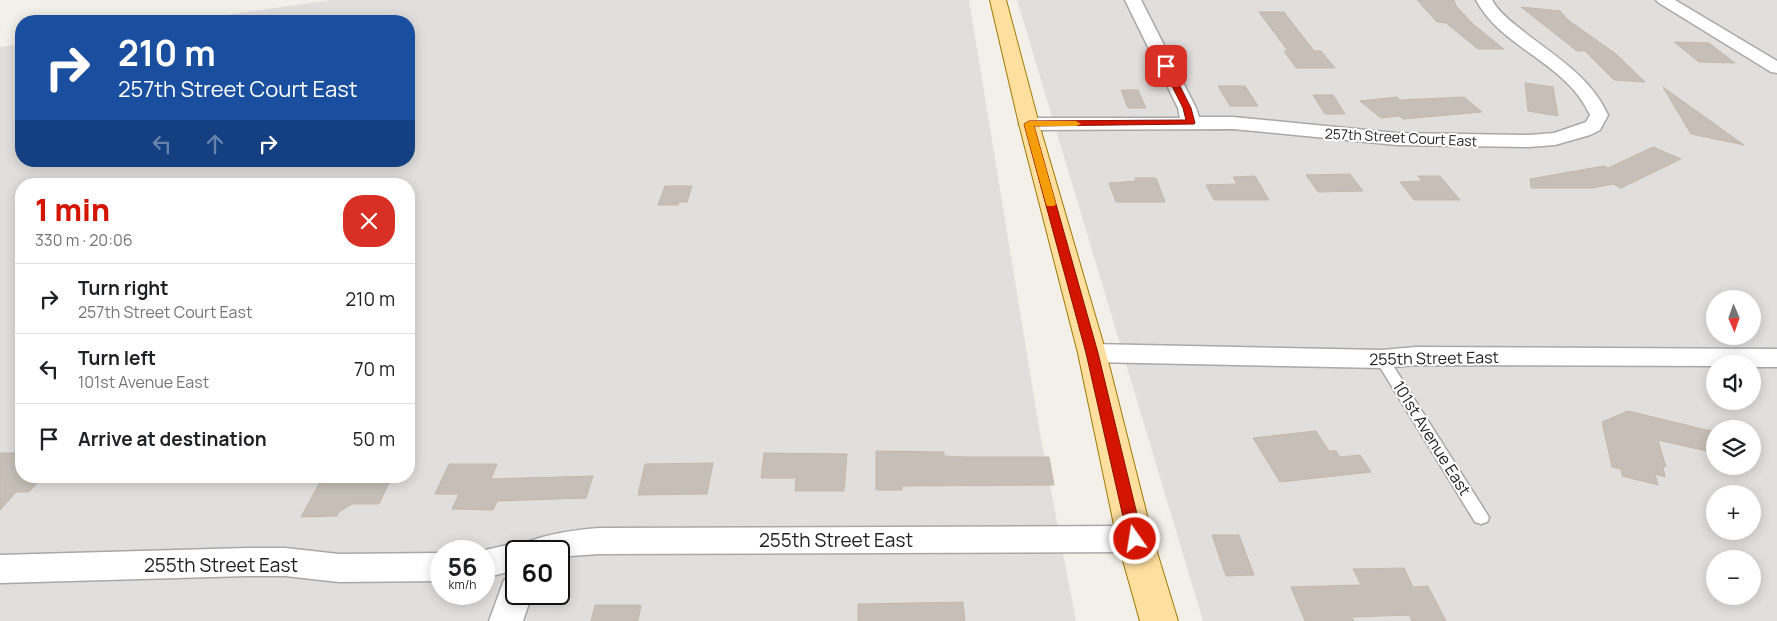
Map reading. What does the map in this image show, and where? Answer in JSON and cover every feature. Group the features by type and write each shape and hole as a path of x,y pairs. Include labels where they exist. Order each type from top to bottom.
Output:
{"main road":[{"path":"998,0 1029,124 1092,353 1135,539 1158,621"}],"street":[{"path":"1133,0 1187,108 1191,123"},
{"name":"257th Street Court East","path":"1029,124 1233,123 1397,139 1484,141 1555,139 1593,126 1600,115 1591,97 1566,72 1493,14 1484,0"},
{"path":"1664,0 1777,68"},
{"name":"255th Street East","path":"1092,353 1382,359 1416,356 1777,358"},
{"name":"255th Street East","path":"570,543 600,541 1135,539"},
{"name":"255th Street East","path":"0,569 247,562 285,562 339,568 430,567"},
{"path":"506,621 511,605"}],"lane":[{"name":"101st Avenue East","path":"1382,359 1481,518"}],"shaded area":[{"path":"331,0 969,0 1039,428 1076,621 0,621 0,47 15,45 15,167 415,167 415,15 225,15"},
{"path":"1017,0 1777,0 1777,621 1203,621"}],"building":[{"path":"1417,0 1454,0 1456,6 1474,25 1504,49 1478,49 1446,23 1437,22"},
{"path":"1521,7 1560,11 1568,20 1616,54 1645,82 1614,80 1585,51 1577,51"},
{"path":"1259,12 1284,12 1314,51 1321,51 1335,68 1296,68 1284,51 1288,51"},
{"path":"1674,42 1709,43 1735,63 1699,62"},
{"path":"1525,83 1553,87 1558,116 1528,111"},
{"path":"1218,86 1245,86 1258,106 1230,106"},
{"path":"1663,87 1744,145 1691,134"},
{"path":"1121,90 1138,90 1146,108 1128,108"},
{"path":"1313,95 1333,95 1345,114 1325,114"},
{"path":"1397,97 1400,100 1464,97 1482,112 1403,119 1399,116 1381,118 1360,101"},
{"path":"1653,147 1681,159 1621,188 1613,184 1592,188 1531,188 1530,179 1604,166 1608,168"},
{"path":"1350,174 1363,191 1318,192 1306,175"},
{"path":"1255,176 1269,200 1214,200 1206,185 1237,184 1233,177"},
{"path":"1418,176 1440,176 1460,200 1414,200 1400,182 1422,181"},
{"path":"1135,178 1156,178 1165,202 1116,202 1109,183 1136,181"},
{"path":"665,186 692,186 687,202 679,202 678,205 658,205"},
{"path":"1628,411 1706,430 1706,451 1658,440 1666,467 1663,466 1665,477 1655,474 1658,485 1622,476 1621,469 1612,467 1602,422"},
{"path":"1316,431 1329,451 1336,451 1340,457 1360,455 1371,472 1280,482 1253,438"},
{"path":"876,451 944,452 944,456 965,457 1049,457 1054,485 902,486 902,490 876,490"},
{"path":"0,453 15,453 15,483 37,483 29,492 16,492 0,510"},
{"path":"764,453 847,454 844,491 795,491 796,478 761,478"},
{"path":"713,463 707,494 638,495 645,464"},
{"path":"449,464 497,464 491,479 593,476 586,498 497,501 493,510 452,509 459,494 435,494"},
{"path":"389,483 379,504 352,504 339,512 337,516 301,517 319,484"},
{"path":"1212,535 1239,535 1254,575 1226,576"},
{"path":"1404,568 1413,587 1428,586 1446,621 1412,621 1409,615 1352,617 1354,621 1305,621 1291,587 1361,585 1353,569"},
{"path":"963,602 965,621 858,621 858,604"},
{"path":"595,605 641,605 638,621 591,621"}],"slow traffic":[{"path":"1051,204 1029,124 1076,124"}],"route":[{"path":"1135,539 1092,353 1029,124 1191,123 1187,108 1166,66"}]}
